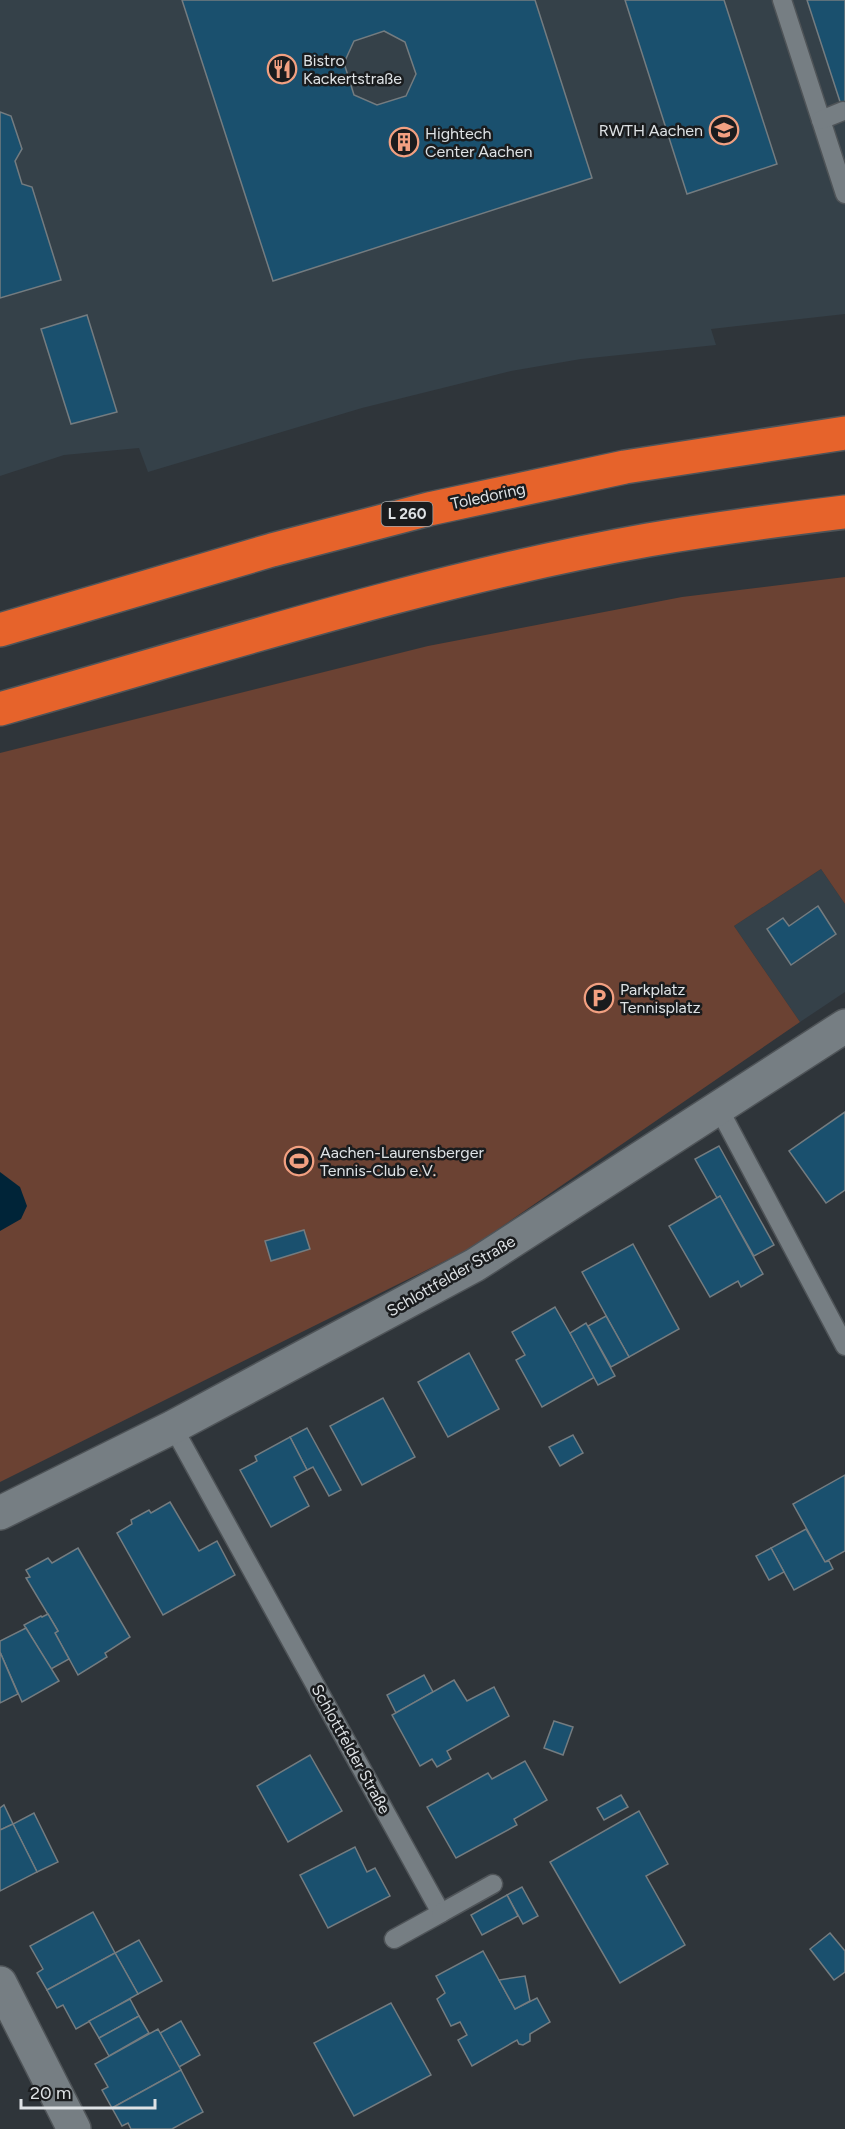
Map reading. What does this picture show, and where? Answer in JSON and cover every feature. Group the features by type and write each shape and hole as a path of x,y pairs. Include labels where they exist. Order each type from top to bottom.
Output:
{"highway":[{"name":"Toledoring","path":"0,630 272,550 429,509 625,467 838,432"},
{"path":"0,709 381,601 511,569 647,541 755,523 845,512"}],"street":[{"name":"Schlottfelder Straße","path":"0,1513 173,1427 475,1265 845,1026"},
{"path":"0,1983 74,2129"}],"lane":[{"path":"782,0 845,194"},
{"path":"821,120 843,111"},
{"path":"718,1107 845,1346"},
{"name":"Schlottfelder Straße","path":"173,1427 441,1913"},
{"path":"394,1939 493,1884"}],"shaded area":[{"path":"0,0 845,0 845,314 711,329 716,345 581,359 511,371 362,408 148,472 139,448 64,455 0,476"},
{"path":"845,577 845,904 821,869 734,926 800,1022 469,1249 0,1482 0,753 428,646 682,597"},
{"path":"821,869 845,904 845,992 800,1022 734,926"}],"water":[{"path":"0,1172 20,1187 27,1206 21,1219 0,1231"}],"building":[{"name":"Hightech Center Aachen","path":"182,0 535,0 592,178 273,281","holes":["384,31 405,42 416,74 406,96 377,105 354,95 344,63 354,41"]},
{"path":"625,0 724,0 777,164 687,194"},
{"path":"807,0 845,0 845,117"},
{"path":"0,112 11,116 22,149 15,161 22,184 32,187 61,280 0,298"},
{"path":"87,315 117,412 71,424 41,329"},
{"path":"818,906 836,934 791,965 767,929 783,918 789,926"},
{"path":"845,1112 845,1190 826,1203 789,1151"},
{"path":"719,1146 774,1245 754,1256 720,1196 717,1198 695,1159"},
{"path":"720,1196 763,1274 741,1287 738,1281 710,1297 669,1226"},
{"path":"304,1230 310,1249 271,1261 265,1241"},
{"path":"633,1244 679,1329 629,1357 582,1272"},
{"path":"555,1307 595,1377 542,1407 516,1360 525,1355 512,1332"},
{"path":"606,1316 629,1357 611,1367 588,1326"},
{"path":"586,1323 615,1376 598,1385 570,1333"},
{"path":"469,1353 499,1409 448,1437 418,1382"},
{"path":"383,1398 415,1457 362,1485 330,1426"},
{"path":"307,1428 341,1490 329,1496 313,1467 307,1470 290,1437"},
{"path":"573,1435 583,1453 560,1466 549,1447"},
{"path":"290,1437 307,1470 294,1477 309,1506 271,1527 240,1470 257,1461 255,1456"},
{"path":"845,1475 845,1551 825,1562 793,1504"},
{"path":"170,1502 199,1551 217,1541 235,1575 163,1615 117,1533 132,1524 131,1520 149,1510 151,1513"},
{"path":"806,1529 825,1562 829,1561 833,1569 794,1590 771,1548"},
{"path":"78,1548 130,1637 105,1653 107,1657 78,1675 55,1633 58,1631 26,1578 30,1577 26,1570 48,1558 52,1563"},
{"path":"771,1548 784,1572 769,1580 756,1556"},
{"path":"48,1614 58,1631 55,1633 69,1659 51,1669 24,1625"},
{"path":"26,1628 59,1681 22,1702 0,1652 0,1641"},
{"path":"0,1652 18,1694 0,1703"},
{"path":"424,1675 433,1692 396,1713 387,1695"},
{"path":"454,1680 467,1701 494,1687 509,1716 447,1751 451,1759 437,1767 432,1759 420,1766 392,1715"},
{"path":"554,1721 573,1727 563,1755 544,1748"},
{"path":"310,1755 342,1811 288,1842 257,1786"},
{"path":"525,1761 547,1800 514,1819 517,1825 456,1858 427,1807 488,1773 492,1779"},
{"path":"621,1795 628,1807 604,1820 597,1808"},
{"path":"4,1805 13,1824 0,1830 0,1808"},
{"path":"639,1811 668,1864 646,1876 685,1945 620,1983 550,1862"},
{"path":"34,1813 58,1862 37,1872 13,1824"},
{"path":"13,1824 37,1872 0,1891 0,1830"},
{"path":"355,1847 367,1872 375,1868 390,1896 328,1928 300,1875"},
{"path":"522,1887 538,1916 523,1924 507,1895"},
{"path":"507,1895 518,1916 482,1935 471,1915"},
{"path":"93,1912 115,1953 47,1990 37,1973 43,1969 30,1946"},
{"path":"830,1933 845,1951 845,1972 834,1980 810,1949"},
{"path":"139,1940 162,1981 138,1994 115,1953"},
{"path":"483,1951 515,2009 537,1998 550,2022 530,2034 530,2041 523,2045 517,2040 472,2066 458,2040 467,2035 460,2022 451,2026 437,1999 445,1993 436,1976"},
{"path":"115,1953 138,1994 76,2029 63,2005 57,2008 47,1990"},
{"path":"525,1976 530,2001 515,2009 499,1980"},
{"path":"130,1999 139,2016 99,2038 89,2021"},
{"path":"391,2003 431,2075 354,2116 314,2043"},
{"path":"139,2016 149,2033 109,2056 99,2038"},
{"path":"181,2021 200,2055 179,2067 160,2033"},
{"path":"158,2029 181,2070 112,2108 102,2090 108,2087 95,2064"},
{"path":"181,2070 203,2112 172,2129 131,2129 128,2123 122,2126 112,2108"}],"place":[{"name":"Bistro Kackertstraße","path":"282,69"},
{"name":"RWTH Aachen","path":"724,130"},
{"name":"Hightech Center Aachen","path":"404,142"},
{"name":"Parkplatz Tennisplatz","path":"599,998"},
{"name":"Aachen-Laurensberger Tennis-Club e.V.","path":"299,1161"}]}
